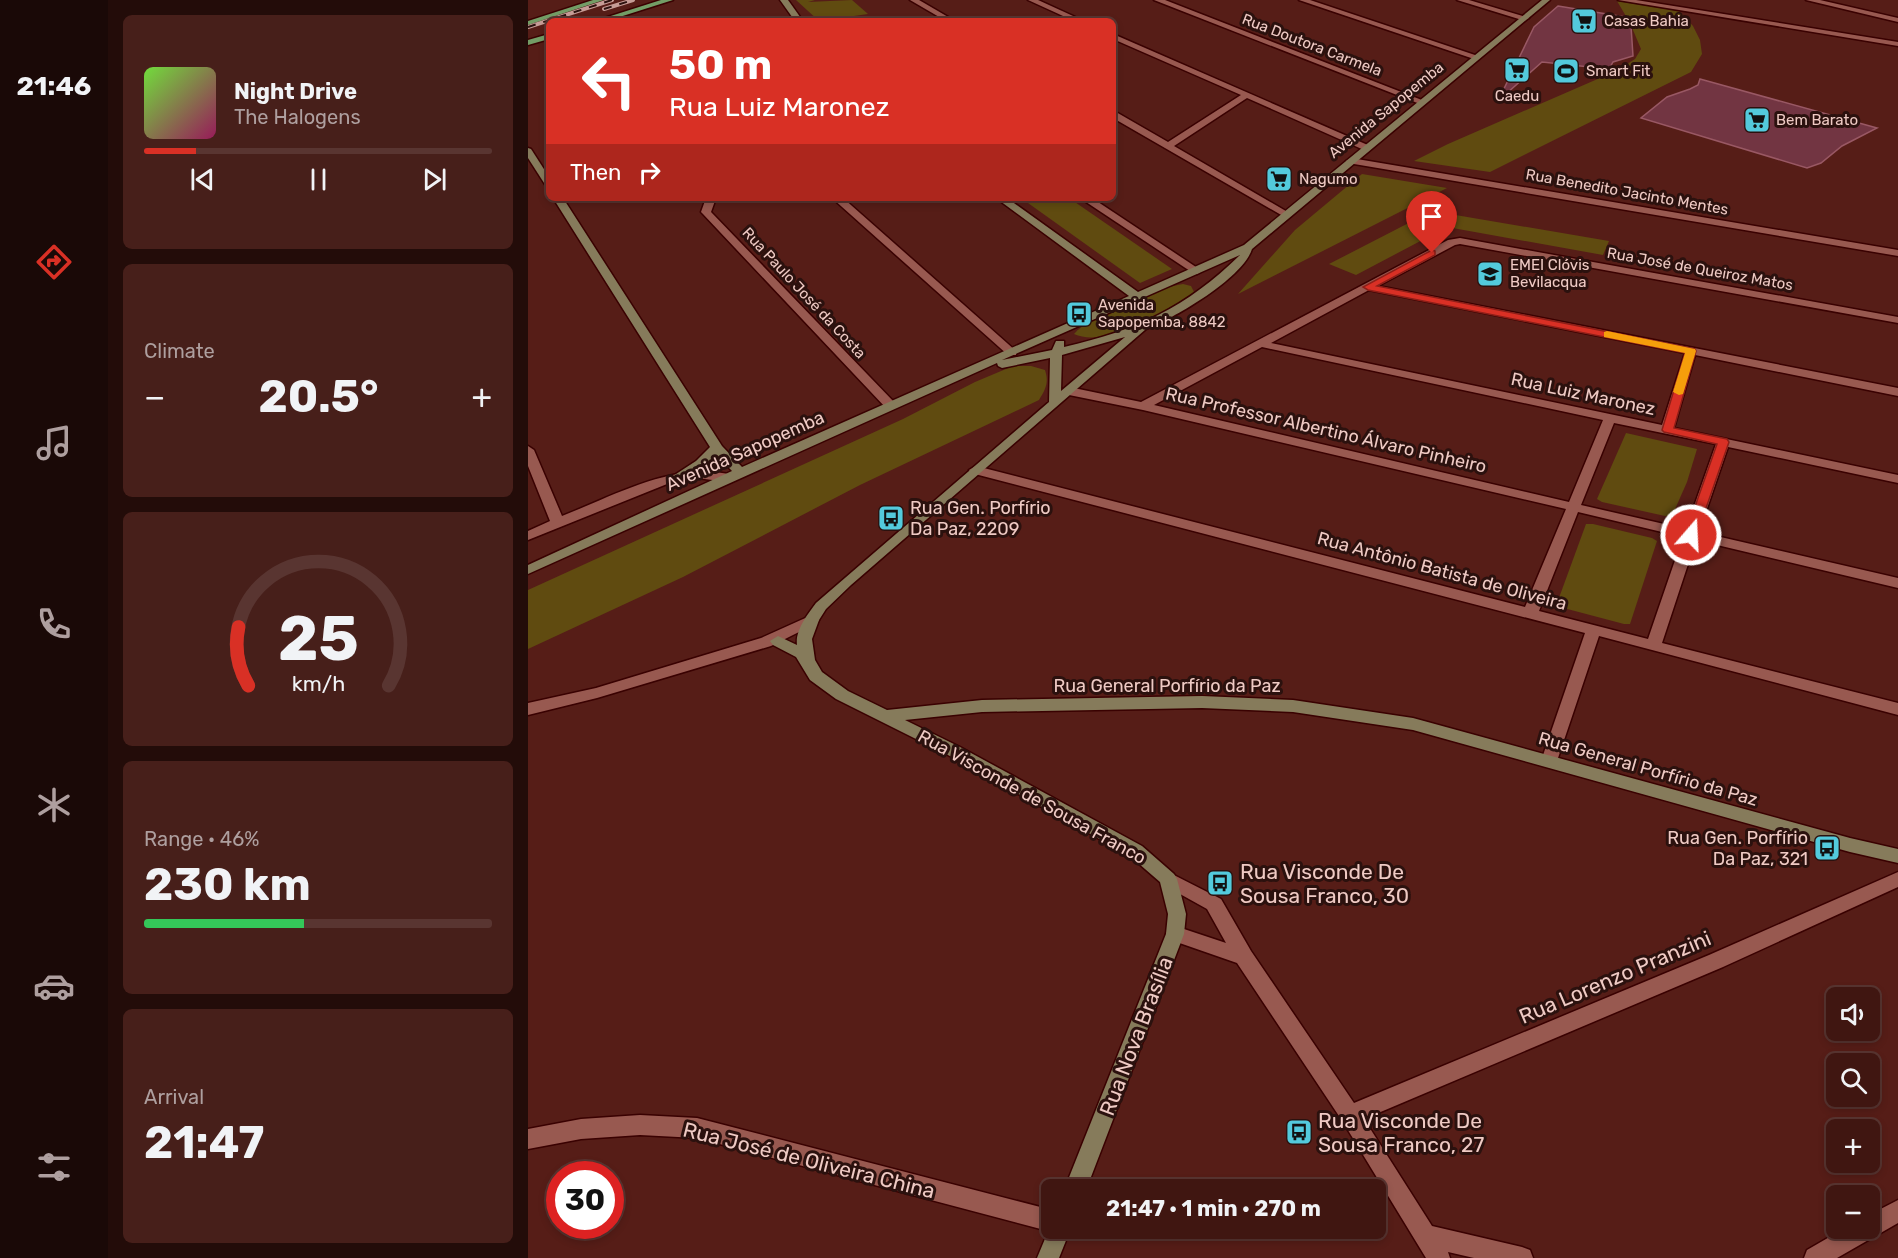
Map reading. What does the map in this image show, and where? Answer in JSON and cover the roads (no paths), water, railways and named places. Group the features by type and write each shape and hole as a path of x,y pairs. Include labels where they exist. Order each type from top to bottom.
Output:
{"main road":[{"path":"528,23 600,0"},
{"path":"609,18 669,0"},
{"path":"784,0 797,18"},
{"name":"Avenida Sapopemba","path":"528,570 890,405 1078,324 1248,247 1546,0"},
{"path":"636,1 646,7"},
{"path":"528,43 546,37"},
{"path":"528,151 546,179"},
{"path":"560,201 734,475"},
{"path":"1005,201 1138,297"},
{"name":"Avenida Sapopemba","path":"978,368 1097,343 1140,329 1195,300 1245,255 1248,247"},
{"path":"1181,277 1197,284 1195,300"},
{"path":"1054,400 1057,382 1057,351 1066,332 1078,324"},
{"path":"807,660 804,639 821,606 1054,400 1069,391 1140,329"},
{"path":"680,476 701,465 717,448"},
{"path":"772,642 801,653 816,676 842,694 887,716"},
{"name":"Rua General Porfírio da Paz","path":"887,716 982,706 1202,702 1293,706 1413,724 1850,846 1898,856"},
{"name":"Rua Visconde de Sousa Franco","path":"887,716 954,750 1136,851 1168,879"},
{"name":"Rua Nova Brasília","path":"1079,1179 1175,934 1177,914 1168,879"},
{"path":"1048,1258 1056,1239"}],"street":[{"path":"914,0 946,18"},
{"path":"1032,0 1073,18"},
{"name":"Rua Doutora Carmela","path":"1158,0 1423,102"},
{"path":"1303,0 1477,57"},
{"path":"1461,0 1525,18"},
{"path":"1622,0 1898,44"},
{"path":"1810,0 1898,20"},
{"path":"1116,37 1367,148"},
{"path":"1168,146 1247,95"},
{"path":"1116,116 1286,214"},
{"name":"Rua Benedito Jacinto Mentes","path":"1351,161 1898,253"},
{"name":"Rua Paulo José da Costa","path":"710,201 706,212 890,405"},
{"path":"840,201 1012,353"},
{"path":"1090,201 1197,271"},
{"name":"Rua José de Queiroz Matos","path":"1143,406 1452,242 1460,241 1898,320"},
{"path":"1368,287 1898,392"},
{"name":"Rua Luiz Maronez","path":"1262,344 1898,479"},
{"path":"1668,430 1691,351"},
{"name":"Rua Professor Albertino Álvaro Pinheiro","path":"1069,391 1143,406 1898,583"},
{"path":"1530,614 1610,418"},
{"path":"1653,646 1723,442"},
{"path":"528,450 558,523"},
{"name":"Rua Antônio Batista de Oliveira","path":"976,470 1898,709"},
{"path":"528,536 680,476 705,473 734,475"},
{"path":"661,482 683,487 689,496"},
{"path":"772,642 812,620"},
{"path":"1549,761 1593,631"},
{"path":"528,709 597,693 772,642 804,639"},
{"name":"Rua Visconde de Sousa Franco","path":"1168,879 1214,904 1244,957 1350,1115 1438,1258"},
{"name":"Rua Lorenzo Pranzini","path":"1350,1115 1716,961 1898,879"},
{"path":"1175,934 1244,957"},
{"name":"Rua José de Oliveira China","path":"528,1139 581,1129 640,1125 697,1128 1041,1218"},
{"path":"1880,1221 1898,1211"},
{"path":"1423,1235 1522,1258"},
{"path":"1815,1258 1849,1239"}],"railway":[{"path":"556,18 612,0"},
{"path":"604,9 633,0"},
{"path":"528,27 546,21"}],"place":[{"name":"Casas Bahia","path":"1584,21"},
{"name":"Caedu","path":"1517,70"},
{"name":"Smart Fit","path":"1566,71"},
{"name":"Bem Barato","path":"1757,120"},
{"name":"Nagumo","path":"1279,179"},
{"name":"EMEI Clóvis Bevilacqua","path":"1490,274"},
{"name":"Avenida Sapopemba, 8842","path":"1079,314"},
{"name":"Rua Gen. Porfírio Da Paz, 2209","path":"891,518"},
{"name":"Rua Gen. Porfírio Da Paz, 321","path":"1827,848"},
{"name":"Rua Visconde De Sousa Franco, 30","path":"1220,883"},
{"name":"Rua Visconde De Sousa Franco, 27","path":"1299,1132"}]}
